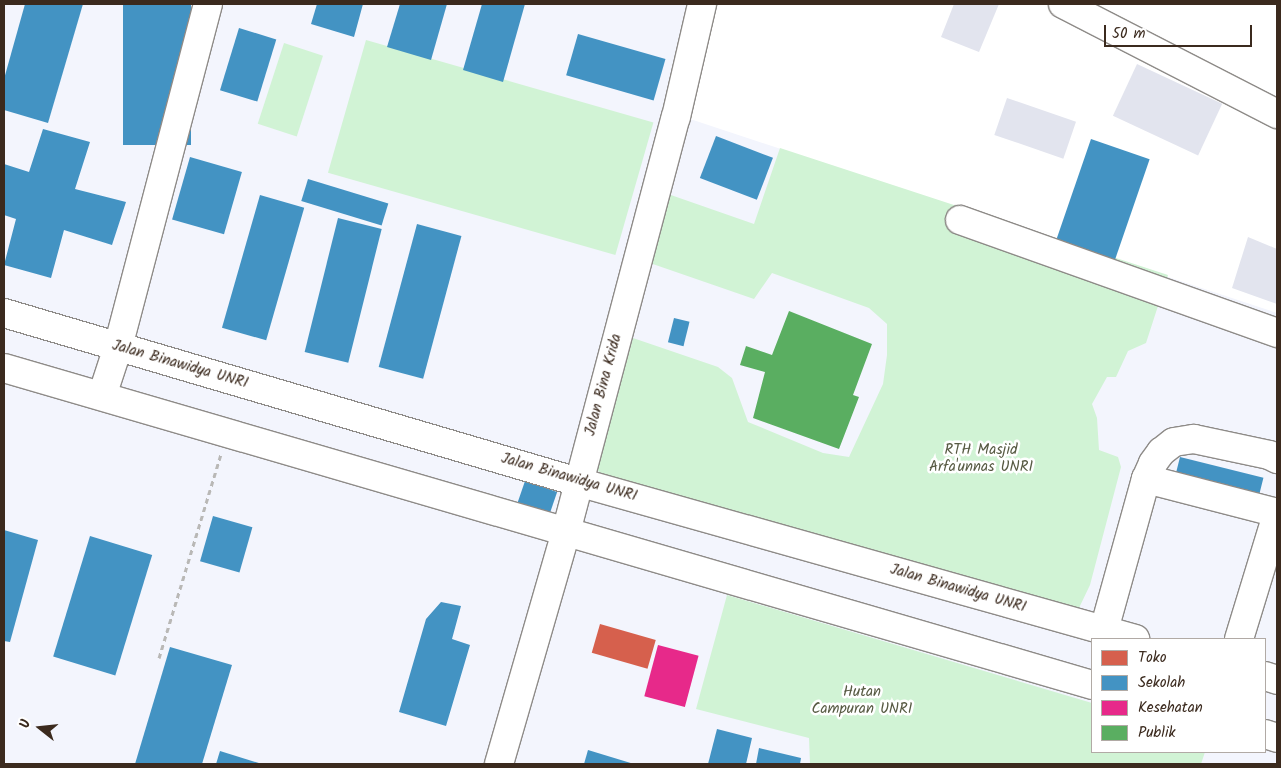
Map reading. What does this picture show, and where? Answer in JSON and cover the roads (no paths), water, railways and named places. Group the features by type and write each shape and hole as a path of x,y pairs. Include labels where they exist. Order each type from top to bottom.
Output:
{"street":[{"path":"102,396 118,347 208,4"},
{"name":"Jalan Bina Krida","path":"499,764 566,532 676,118 702,4"},
{"path":"1063,4 1277,114"},
{"path":"960,220 1277,333"},
{"name":"Jalan Binawidya UNRI","path":"4,313 578,482 1132,638"},
{"path":"4,368 1091,685"},
{"path":"1104,630 1146,479 1153,462 1161,452 1174,442 1185,439 1269,455 1277,459"},
{"path":"1146,479 1277,514 1270,568 1239,638"}],"park label":[{"name":"RTH Masjid Arfa'unnas UNRI","path":"981,458"},
{"name":"Hutan Campuran UNRI","path":"862,700"}]}
